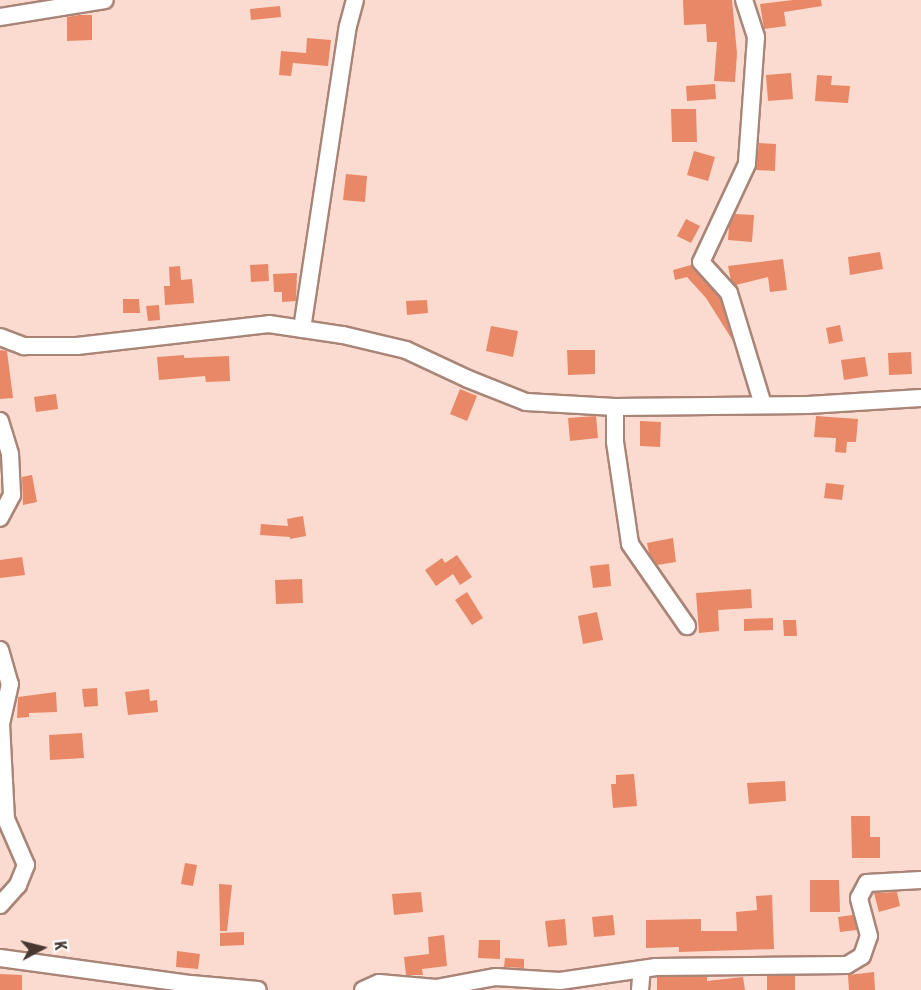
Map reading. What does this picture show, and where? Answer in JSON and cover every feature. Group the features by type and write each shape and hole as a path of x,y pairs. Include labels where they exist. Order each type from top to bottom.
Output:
{"street":[{"path":"0,16 105,0"},
{"path":"302,329 348,26 355,0"},
{"path":"744,0 756,37 747,164 701,262 729,293 763,405"},
{"path":"0,337 24,346 77,346 269,324 406,350 468,379 526,402 615,407 763,405 921,398"},
{"path":"615,407 615,442 630,543 687,626"},
{"path":"0,421 3,440 10,454 12,495 0,518"},
{"path":"0,650 10,684 1,724 3,819 26,865 18,885 0,905"},
{"path":"363,990 379,983 436,988 496,977 560,981 656,967 847,965 862,956 869,936 859,898 867,883 921,880"},
{"path":"0,958 191,984 258,990"},
{"path":"640,990 642,969"}],"building":[{"path":"683,0 732,0 737,53 735,82 714,81 717,42 707,42 706,24 684,25"},
{"path":"793,0 821,0 822,6 784,12 786,26 764,29 760,4"},
{"path":"280,6 281,17 251,20 250,9"},
{"path":"92,15 92,40 67,41 67,17"},
{"path":"307,38 331,40 328,66 293,63 291,76 279,75 281,51 306,53"},
{"path":"791,73 793,99 768,101 766,75"},
{"path":"817,75 832,76 831,85 850,86 848,103 815,101"},
{"path":"715,84 716,99 687,101 686,86"},
{"path":"671,109 696,109 697,142 672,142"},
{"path":"759,143 776,144 775,171 756,170"},
{"path":"694,151 715,157 708,181 687,175"},
{"path":"346,174 367,176 365,202 343,200"},
{"path":"735,214 754,215 752,242 728,240 729,226"},
{"path":"686,219 700,226 691,243 677,236"},
{"path":"880,252 883,269 850,275 848,257"},
{"path":"783,259 787,290 770,292 768,277 736,285 731,280 728,266"},
{"path":"268,264 269,281 251,282 250,265"},
{"path":"691,265 720,298 733,341 706,298 687,277 675,280 673,270"},
{"path":"180,266 181,280 192,279 194,303 165,305 164,286 170,286 169,267"},
{"path":"297,273 296,301 282,302 282,292 274,292 273,274"},
{"path":"123,299 139,299 140,313 123,313"},
{"path":"427,300 428,313 407,315 406,301"},
{"path":"159,305 160,320 148,321 146,306"},
{"path":"840,325 843,341 829,344 826,328"},
{"path":"491,326 518,331 513,357 486,351"},
{"path":"0,350 7,351 13,398 0,399"},
{"path":"567,350 595,350 595,374 568,375"},
{"path":"911,352 912,374 889,375 888,353"},
{"path":"184,355 184,358 229,356 230,381 206,382 205,376 159,380 157,357"},
{"path":"865,357 868,376 844,380 841,360"},
{"path":"460,389 477,396 467,421 450,414"},
{"path":"56,394 58,409 36,412 34,397"},
{"path":"596,416 598,438 570,441 568,418"},
{"path":"816,416 858,419 856,442 847,442 846,453 835,452 836,438 814,437"},
{"path":"640,421 661,422 660,447 640,446"},
{"path":"32,475 37,502 23,505 22,477"},
{"path":"826,483 844,485 842,500 824,498"},
{"path":"303,516 306,536 290,539 290,537 260,535 261,524 288,526 287,519"},
{"path":"673,538 676,562 657,565 649,553 647,543"},
{"path":"457,555 472,577 460,585 453,574 436,586 425,570 442,558 445,563"},
{"path":"22,557 25,575 0,578 0,560"},
{"path":"609,564 611,586 593,588 590,566"},
{"path":"302,579 303,603 276,604 275,580"},
{"path":"751,589 752,608 718,610 719,631 699,633 696,593"},
{"path":"467,592 483,618 472,625 455,600"},
{"path":"597,612 603,640 583,644 578,616"},
{"path":"773,618 773,630 744,631 744,619"},
{"path":"783,620 796,620 797,636 784,636"},
{"path":"97,688 98,706 84,707 82,689"},
{"path":"149,689 150,701 157,700 158,712 128,715 125,692"},
{"path":"56,692 57,712 29,713 29,717 17,718 18,697"},
{"path":"82,733 84,758 50,760 49,735"},
{"path":"634,774 637,806 613,808 611,784 616,784 616,775"},
{"path":"785,781 786,801 749,804 747,783"},
{"path":"851,816 870,816 870,837 880,837 880,858 852,858"},
{"path":"185,863 197,865 193,886 181,884"},
{"path":"810,880 839,880 840,912 810,912"},
{"path":"219,884 232,885 227,931 220,931"},
{"path":"421,892 423,912 394,915 392,894"},
{"path":"897,892 900,906 879,912 874,893"},
{"path":"772,895 774,949 679,952 679,947 646,948 646,920 701,919 701,931 737,931 736,912 757,910 756,896"},
{"path":"613,915 615,935 594,937 592,917"},
{"path":"853,915 857,930 840,932 838,917"},
{"path":"565,919 567,945 548,947 545,921"},
{"path":"244,932 244,945 220,946 220,933"},
{"path":"444,935 447,966 422,969 423,975 406,975 404,957 429,954 428,937"},
{"path":"479,940 500,940 500,959 478,958"},
{"path":"177,951 200,954 198,969 176,967"},
{"path":"505,958 524,959 524,968 504,967"},
{"path":"874,972 875,990 849,990 848,975"},
{"path":"0,974 22,975 22,990 0,990"},
{"path":"767,976 795,976 795,990 767,990"},
{"path":"657,977 707,977 707,981 743,977 745,990 657,990"}]}
